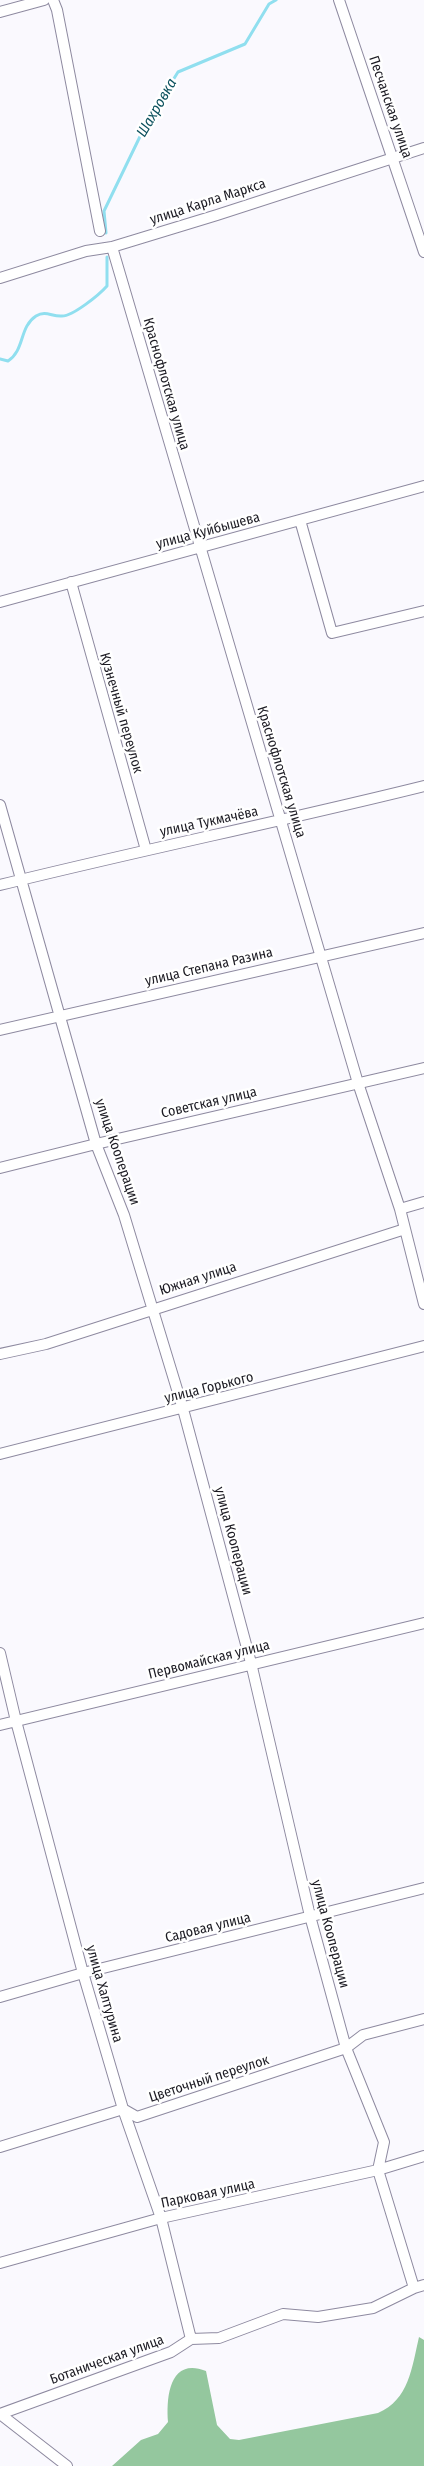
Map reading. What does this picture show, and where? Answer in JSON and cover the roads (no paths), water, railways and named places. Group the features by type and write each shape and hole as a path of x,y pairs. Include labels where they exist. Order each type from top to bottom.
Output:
{"street":[{"path":"0,12 44,0"},
{"path":"53,0 57,10 100,231"},
{"name":"Песчанская улица","path":"339,0 424,252"},
{"name":"улица Карла Маркса","path":"0,278 86,251 112,247 217,215 424,148"},
{"name":"Краснофлотская улица","path":"112,247 199,548 322,955 358,1083 400,1209 424,1304"},
{"name":"улица Куйбышева","path":"0,602 424,486"},
{"path":"300,520 332,633 424,611"},
{"name":"Кузнечный переулок","path":"71,582 146,850"},
{"name":"улица Тукмачёва","path":"0,885 146,850 282,821 424,786"},
{"name":"улица Кооперации","path":"0,805 96,1144 124,1215 154,1308 183,1409 251,1663 310,1916 346,2048 384,2142 378,2170 419,2286"},
{"name":"улица Степана Разина","path":"0,1030 424,932"},
{"name":"Советская улица","path":"0,1168 424,1068"},
{"path":"400,1209 424,1202"},
{"name":"Южная улица","path":"0,1354 46,1344 405,1228"},
{"name":"улица Горького","path":"0,1454 183,1409 424,1346"},
{"name":"Первомайская улица","path":"0,1726 251,1663 424,1623"},
{"name":"улица Халтурина","path":"0,1653 16,1721 83,1973 123,2109 161,2218 191,2339"},
{"name":"Садовая улица","path":"0,1997 83,1973 424,1888"},
{"name":"Цветочный переулок","path":"0,2146 123,2109 137,2116 346,2048 364,2035 424,2019"},
{"name":"Парковая улица","path":"0,2263 161,2218 378,2170 424,2156"},
{"path":"191,2339 219,2338 283,2314 318,2317 374,2308 419,2286"},
{"name":"Ботаническая улица","path":"0,2414 171,2352 191,2339"},
{"path":"0,2414 67,2466"}],"waterway":[{"name":"Шахровка","path":"106,233 104,211 147,122 178,72 245,44 269,4 276,0"},
{"name":"Шахровка","path":"0,359 8,361 13,356 20,345 27,326 36,316 40,314 58,316 73,313 103,290 107,286 107,257"}]}
